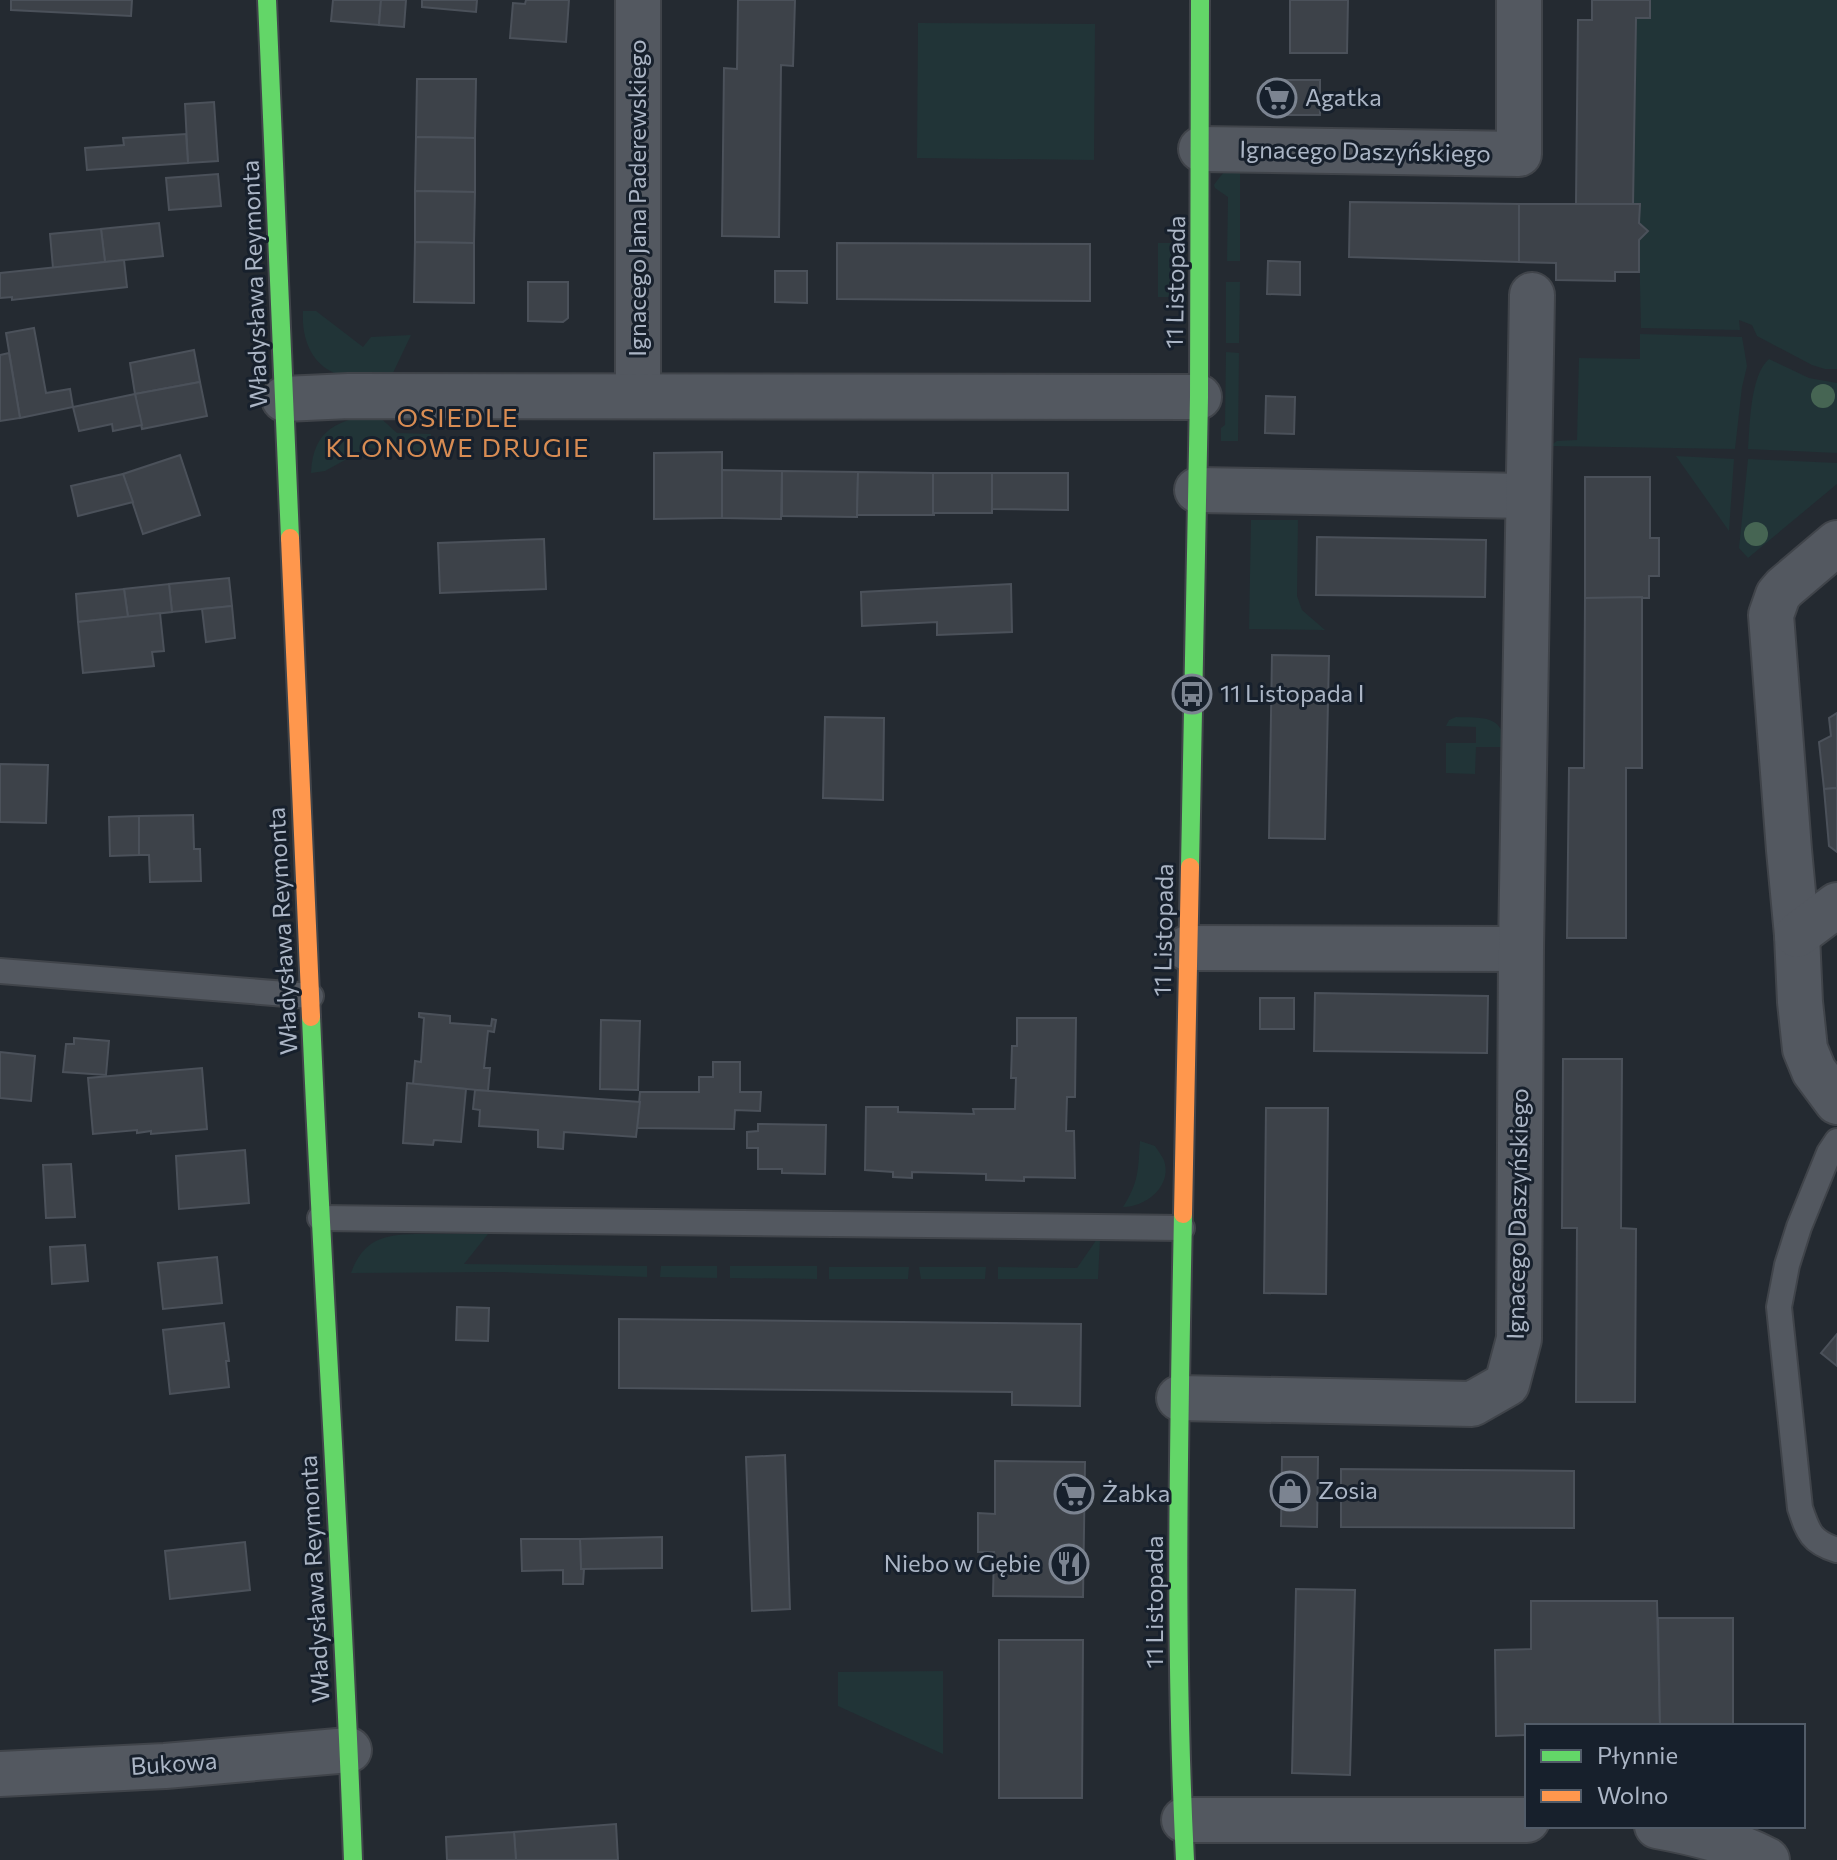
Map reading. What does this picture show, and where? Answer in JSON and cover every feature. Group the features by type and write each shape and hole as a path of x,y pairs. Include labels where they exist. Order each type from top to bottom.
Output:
{"street":[{"name":"Władysława Reymonta","path":"267,0 320,1218 353,1860"},
{"name":"Ignacego Jana Paderewskiego","path":"638,0 638,396"},
{"name":"11 Listopada","path":"1184,1840 1180,1718 1179,1398 1199,397 1200,0"},
{"name":"Ignacego Daszyńskiego","path":"1201,149 1519,154 1519,0"},
{"name":"Ignacego Daszyńskiego","path":"1179,1398 1472,1404 1507,1384 1519,1339 1521,949 1532,295"},
{"path":"284,399 349,396 1199,397"},
{"path":"1197,490 1528,496"},
{"path":"1837,543 1784,588 1771,615 1805,1049 1814,1071 1837,1102"},
{"path":"1797,935 1837,905"},
{"path":"1187,948 1521,949"},
{"name":"Bukowa","path":"0,1774 165,1766 349,1750"},
{"path":"1184,1840 1525,1820"},
{"path":"1667,1828 1740,1847 1767,1860"}],"lane":[{"path":"0,971 311,996"},
{"path":"1837,1141 1829,1153 1799,1227 1787,1265 1779,1307 1800,1508 1809,1533 1822,1545 1837,1550"},
{"path":"320,1218 1182,1228"}],"green space":[{"path":"1650,0 1837,0 1837,369 1812,365 1757,336 1752,325 1739,320 1740,330 1641,328 1639,240 1648,231 1639,223 1639,205 1633,205 1636,18 1649,18"},
{"path":"918,23 1095,24 1094,160 917,158"},
{"path":"1240,164 1240,261 1227,261 1228,197 1214,185 1228,169"},
{"path":"1158,243 1179,243 1178,269 1170,270 1170,297 1158,297"},
{"path":"1226,282 1240,282 1239,343 1226,343"},
{"path":"303,311 316,311 363,347 371,337 411,335 391,377 345,376 325,367 311,352 304,333"},
{"path":"1640,334 1742,337 1747,366 1735,449 1550,446 1557,441 1577,440 1579,358 1640,359"},
{"path":"1226,352 1239,353 1238,441 1221,441 1221,428 1225,425"},
{"path":"1769,359 1809,378 1837,383 1837,453 1748,449 1755,388 1758,376"},
{"path":"376,414 397,433 431,434 431,452 367,448 325,471 311,473 317,446 330,429"},
{"path":"1676,456 1734,459 1729,531"},
{"path":"1748,459 1837,463 1837,484 1748,558 1739,548"},
{"path":"1251,520 1298,520 1297,596 1302,610 1325,630 1249,629"},
{"path":"1456,717 1490,720 1496,723 1503,736 1504,747 1476,747 1475,774 1446,773 1446,743 1476,743 1476,727 1446,726 1449,720"},
{"path":"1140,1141 1155,1146 1162,1157 1166,1173 1164,1181 1147,1200 1123,1207 1135,1183"},
{"path":"415,1234 488,1234 464,1264 647,1266 647,1277 499,1272 351,1273 368,1246 383,1238"},
{"path":"1100,1239 1098,1279 998,1279 998,1267 1077,1268"},
{"path":"661,1266 717,1266 717,1278 660,1277"},
{"path":"730,1266 817,1266 817,1279 730,1278"},
{"path":"829,1267 909,1267 908,1279 829,1279"},
{"path":"919,1267 986,1267 985,1279 921,1279"},
{"path":"943,1671 943,1754 838,1706 838,1672"}],"building":[{"path":"11,0 132,0 131,16 11,10"},
{"path":"333,0 381,0 379,25 331,21"},
{"path":"381,0 406,0 404,27 379,25"},
{"path":"422,0 477,0 476,12 422,7"},
{"path":"526,0 569,0 566,42 510,38 513,3 525,4"},
{"path":"738,0 795,0 793,66 781,65 779,237 722,236 724,68 737,69"},
{"path":"1290,0 1348,0 1347,53 1290,53"},
{"path":"1592,0 1650,0 1650,18 1636,18 1633,205 1576,204 1578,20 1592,20"},
{"path":"417,79 476,79 475,138 416,137"},
{"path":"1271,80 1320,80 1320,115 1271,115"},
{"path":"214,102 218,161 188,163 185,104"},
{"path":"186,134 188,163 87,170 85,148 124,145 123,138"},
{"path":"416,137 475,138 475,192 415,191"},
{"path":"218,174 221,206 169,210 166,178"},
{"path":"415,191 475,192 474,243 415,242"},
{"path":"1350,202 1519,204 1519,262 1349,257"},
{"path":"1519,204 1640,204 1639,223 1648,231 1639,240 1639,272 1615,272 1615,281 1556,280 1556,263 1519,262"},
{"path":"159,223 163,256 105,262 101,229"},
{"path":"101,229 105,262 53,268 50,234"},
{"path":"415,242 474,243 474,303 414,302"},
{"path":"837,243 1090,244 1090,301 837,299"},
{"path":"124,260 127,287 12,300 12,297 0,298 0,273"},
{"path":"1268,261 1300,262 1300,295 1267,294"},
{"path":"775,271 807,271 807,303 775,302"},
{"path":"528,282 568,282 568,318 563,322 528,321"},
{"path":"34,328 46,393 70,389 73,407 20,418 6,333"},
{"path":"194,350 200,382 135,394 130,363"},
{"path":"9,353 20,418 0,421 0,355"},
{"path":"200,382 207,416 142,429 135,394"},
{"path":"135,394 142,425 113,431 112,424 79,431 73,407"},
{"path":"1266,396 1295,397 1294,434 1265,433"},
{"path":"722,452 722,518 654,519 654,453"},
{"path":"180,455 200,515 143,534 123,474"},
{"path":"722,470 782,471 781,519 722,518"},
{"path":"782,471 858,472 857,517 782,516"},
{"path":"858,472 933,473 934,515 857,515"},
{"path":"933,473 992,473 992,513 933,513"},
{"path":"992,473 1068,473 1068,510 992,509"},
{"path":"123,474 133,502 78,516 71,486"},
{"path":"1585,477 1650,477 1650,538 1659,538 1659,576 1649,576 1649,598 1585,598"},
{"path":"1317,537 1486,540 1485,597 1316,595"},
{"path":"544,539 546,589 440,593 438,543"},
{"path":"229,578 232,606 172,612 169,584"},
{"path":"169,584 172,612 128,617 124,589"},
{"path":"1011,584 1012,632 937,635 937,622 862,626 861,592"},
{"path":"124,589 128,617 78,622 76,594"},
{"path":"1642,597 1642,768 1626,768 1626,938 1567,938 1569,768 1584,768 1585,598"},
{"path":"232,606 235,638 206,642 202,609"},
{"path":"160,613 164,651 152,652 154,666 83,673 78,622"},
{"path":"1272,655 1329,656 1325,839 1269,838"},
{"path":"1837,713 1837,788 1824,789 1819,742 1831,736 1829,718"},
{"path":"825,717 884,718 883,800 823,798"},
{"path":"0,764 48,765 46,823 0,822"},
{"path":"1837,788 1837,852 1829,846 1824,789"},
{"path":"193,815 194,849 200,849 201,881 150,882 149,855 139,855 139,816"},
{"path":"139,816 139,855 110,856 109,817"},
{"path":"1315,993 1488,996 1487,1053 1314,1051"},
{"path":"1260,998 1294,998 1294,1029 1260,1029"},
{"path":"419,1013 450,1016 450,1023 491,1026 492,1019 496,1020 494,1032 488,1031 484,1068 490,1068 488,1091 413,1084 415,1061 421,1062 424,1018 419,1017"},
{"path":"1017,1018 1076,1018 1075,1097 1067,1097 1066,1131 1074,1131 1075,1178 986,1180 986,1174 912,1172 912,1178 893,1177 893,1172 865,1170 866,1107 898,1107 898,1112 974,1114 973,1109 1015,1109 1016,1078 1011,1078 1012,1046 1017,1046"},
{"path":"601,1020 640,1021 638,1090 600,1089"},
{"path":"74,1038 109,1041 106,1075 63,1072 66,1044 74,1044"},
{"path":"0,1052 35,1056 31,1101 0,1098"},
{"path":"1563,1059 1622,1059 1621,1228 1636,1229 1635,1402 1576,1402 1577,1228 1562,1228"},
{"path":"713,1062 740,1062 740,1092 761,1092 760,1111 735,1110 734,1129 637,1128 640,1092 699,1092 699,1077 713,1077"},
{"path":"202,1068 207,1129 151,1134 151,1131 137,1133 137,1130 93,1134 88,1078"},
{"path":"407,1083 466,1089 461,1142 434,1140 433,1145 403,1143"},
{"path":"475,1090 640,1102 636,1137 564,1132 563,1149 538,1147 538,1130 479,1126 480,1110 473,1109"},
{"path":"1266,1108 1328,1108 1326,1294 1264,1293"},
{"path":"758,1124 826,1125 825,1174 758,1169 758,1148 747,1148 747,1132 758,1131"},
{"path":"245,1150 249,1203 179,1209 176,1156"},
{"path":"71,1164 75,1217 46,1218 43,1165"},
{"path":"85,1245 88,1281 52,1284 50,1247"},
{"path":"217,1257 222,1303 163,1309 158,1263"},
{"path":"457,1307 489,1308 488,1341 456,1340"},
{"path":"619,1319 1081,1324 1080,1406 1012,1405 1012,1392 619,1388"},
{"path":"224,1323 229,1387 170,1394 163,1330"},
{"path":"1837,1334 1837,1366 1821,1353"},
{"path":"785,1455 790,1609 752,1611 746,1457"},
{"path":"1282,1457 1318,1457 1317,1527 1281,1526"},
{"path":"995,1461 1085,1462 1083,1597 993,1596 994,1552 978,1552 978,1513 995,1514"},
{"path":"1341,1469 1574,1471 1574,1528 1341,1527"},
{"path":"662,1537 662,1568 581,1569 580,1539"},
{"path":"521,1539 580,1539 583,1584 563,1584 563,1570 522,1571"},
{"path":"245,1542 250,1590 170,1599 165,1551"},
{"path":"1296,1589 1355,1590 1350,1775 1292,1773"},
{"path":"1531,1601 1657,1601 1660,1724 1525,1724 1525,1735 1496,1736 1495,1650 1531,1649"},
{"path":"1658,1618 1733,1618 1733,1724 1660,1724"},
{"path":"999,1640 1083,1640 1082,1798 999,1798"},
{"path":"616,1824 618,1860 516,1860 514,1832"},
{"path":"514,1832 516,1860 447,1860 446,1837"}],"traffic: fast":[{"path":"267,0 290,538"},
{"path":"1190,867 1199,397 1200,0"},
{"path":"311,1017 353,1860"},
{"path":"1183,1214 1178,1618 1185,1860"}],"traffic: slow":[{"path":"290,538 311,1017"},
{"path":"1183,1214 1190,867"}],"place":[{"name":"Agatka","path":"1277,98"},
{"name":"11 Listopada I","path":"1192,694"},
{"name":"Zosia","path":"1290,1491"},
{"name":"Żabka","path":"1074,1494"},
{"name":"Niebo w Gębie","path":"1069,1564"}],"district":[{"name":"OSIEDLE KLONOWE DRUGIE","path":"458,433"}]}
